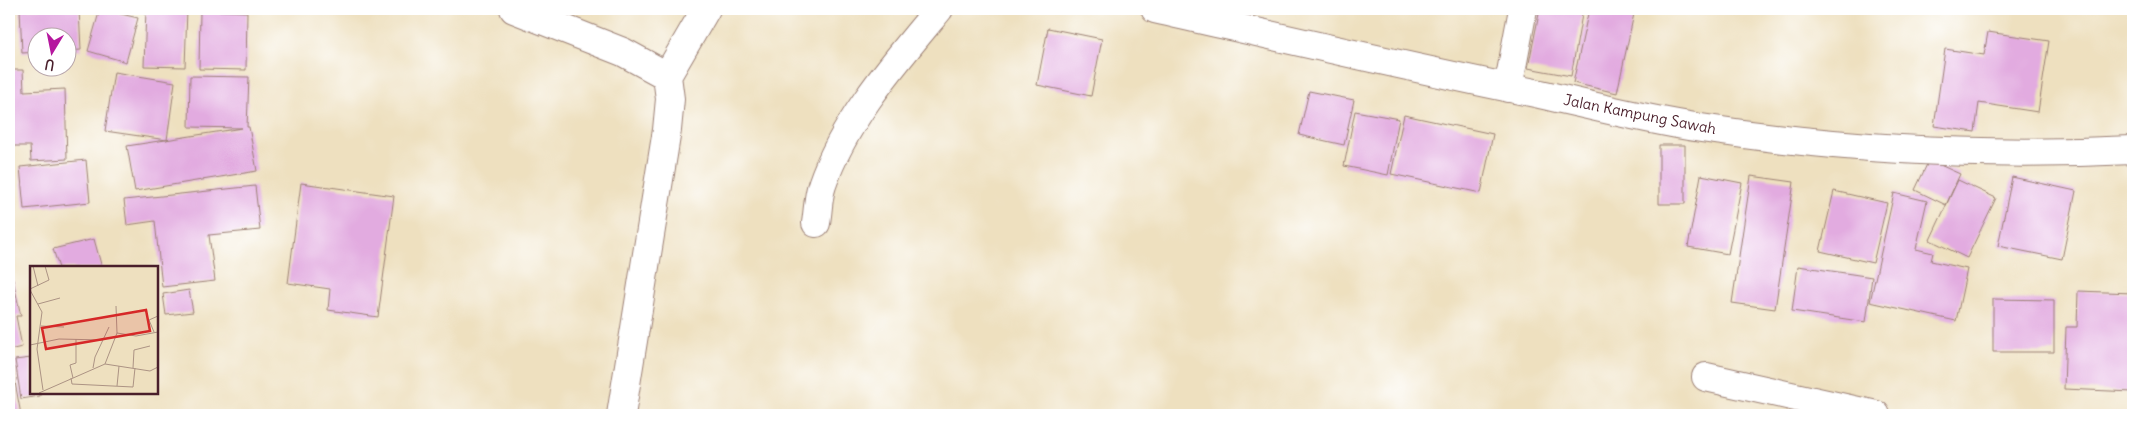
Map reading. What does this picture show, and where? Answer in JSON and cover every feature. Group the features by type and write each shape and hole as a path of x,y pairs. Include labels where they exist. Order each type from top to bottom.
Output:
{"street":[{"path":"514,9 623,52 667,76"},
{"path":"621,415 667,130 670,99 667,76 706,9"},
{"path":"816,223 822,186 844,138 876,87 939,9"},
{"name":"Jalan Kampung Sawah","path":"1155,9 1417,69 1699,128 1844,146 1999,154 2068,154 2133,150"},
{"path":"1508,88 1523,9"},
{"path":"1706,377 1876,415"}],"building":[{"path":"20,9 79,9 81,50 78,50 78,28 28,28 28,53 22,53"},
{"path":"100,9 138,18 126,62 88,51"},
{"path":"146,9 187,9 185,67 144,66"},
{"path":"1540,9 1583,9 1571,76 1528,68"},
{"path":"1589,9 1635,9 1617,93 1573,83"},
{"path":"200,10 247,12 246,70 199,69"},
{"path":"1048,28 1102,39 1091,96 1037,85"},
{"path":"1988,32 2049,41 2038,112 1979,103 1975,132 1934,126 1945,49 1984,55"},
{"path":"9,70 23,70 24,91 65,89 67,159 31,161 30,146 9,146"},
{"path":"114,72 175,82 167,140 105,131"},
{"path":"190,76 249,77 247,127 249,127 257,171 135,191 127,146 242,128 189,127"},
{"path":"1309,91 1354,100 1344,145 1299,135"},
{"path":"1355,111 1399,119 1388,175 1344,166"},
{"path":"1404,115 1493,134 1481,193 1391,174"},
{"path":"1659,145 1685,145 1685,204 1659,204"},
{"path":"86,160 90,202 24,209 20,167"},
{"path":"1929,160 1960,174 1946,205 1915,190"},
{"path":"1701,175 1742,183 1728,254 1688,247"},
{"path":"1751,176 1794,182 1775,309 1732,303"},
{"path":"2012,177 2076,191 2062,259 1998,246"},
{"path":"1958,180 1996,198 1967,258 1930,240"},
{"path":"301,183 394,196 378,317 328,310 330,289 288,283"},
{"path":"255,186 260,230 209,235 215,281 162,287 155,221 127,225 124,200"},
{"path":"1834,191 1887,203 1873,263 1820,251"},
{"path":"1894,193 1927,201 1916,249 1933,253 1931,261 1967,269 1956,321 1870,302"},
{"path":"94,239 101,266 58,266 53,249"},
{"path":"9,262 21,316 16,316 22,347 9,350"},
{"path":"1798,266 1872,277 1866,322 1792,311"},
{"path":"189,290 193,312 166,315 163,294"},
{"path":"2078,291 2133,293 2133,392 2064,389 2066,327 2077,327"},
{"path":"1993,299 2054,300 2054,352 1993,352"},
{"path":"30,358 30,394 40,394 40,396 21,399 15,360"},
{"path":"11,360 21,415 9,415 9,361"}]}
